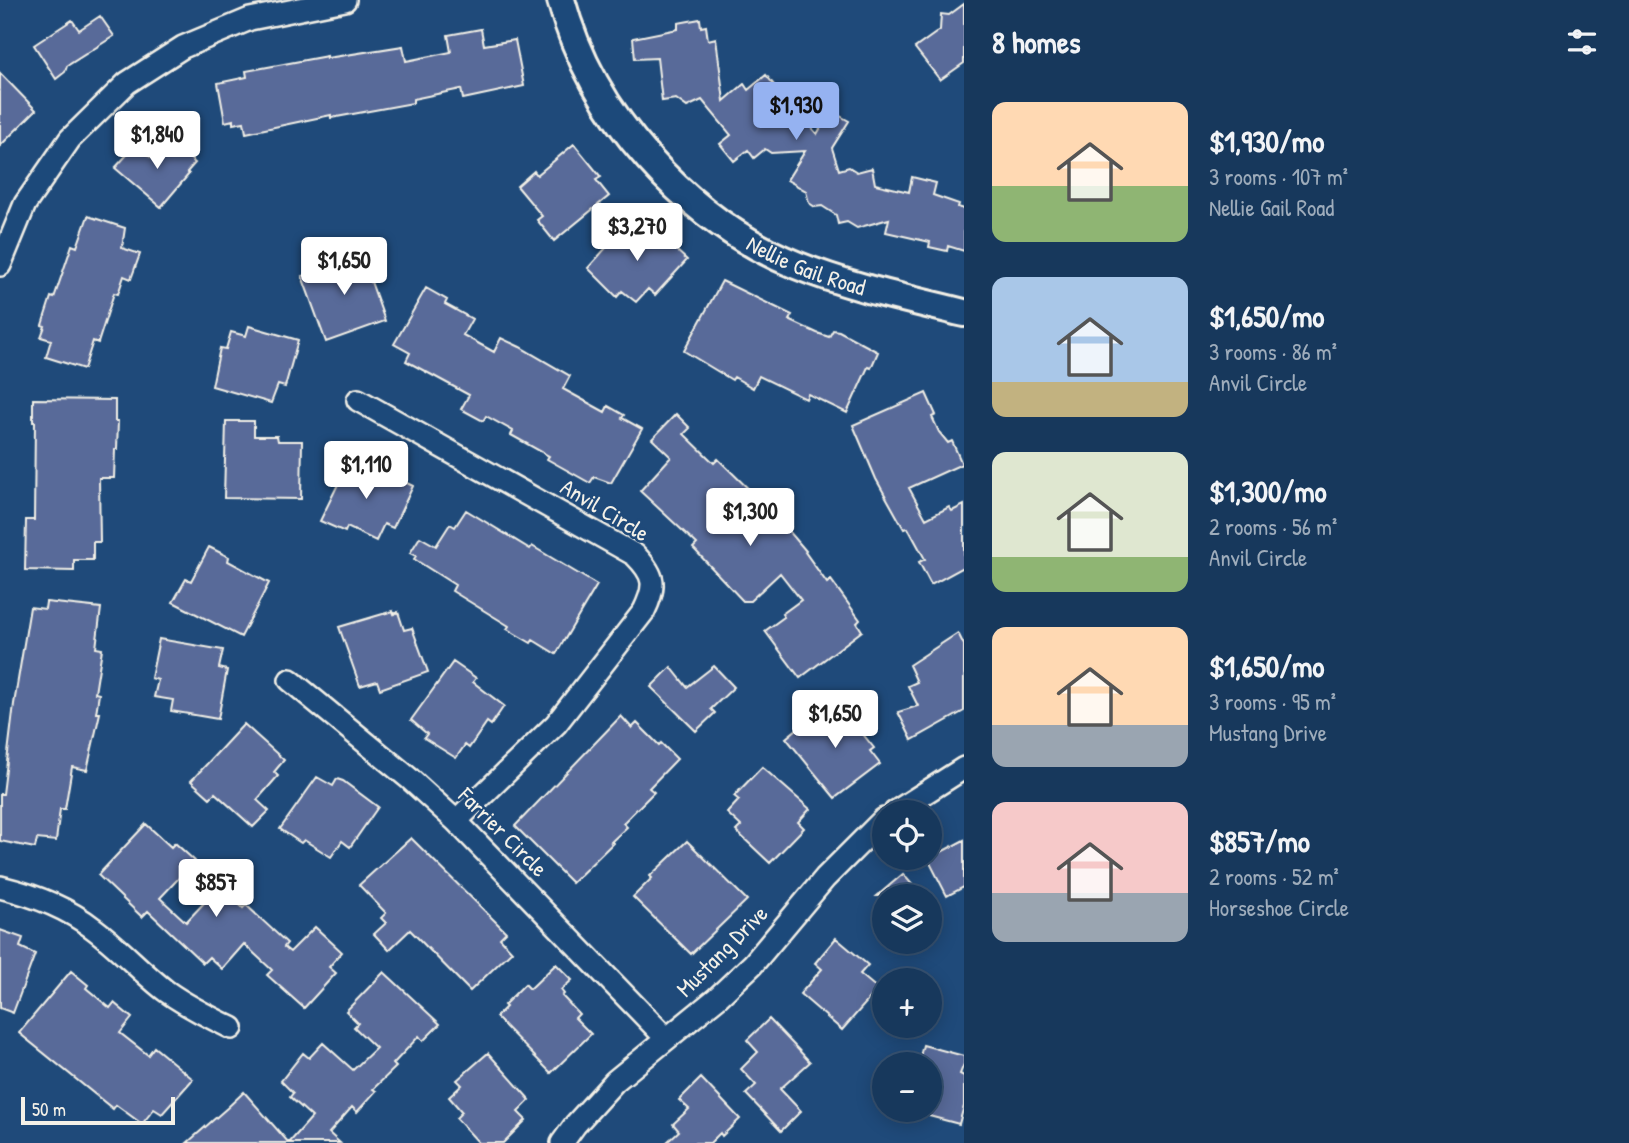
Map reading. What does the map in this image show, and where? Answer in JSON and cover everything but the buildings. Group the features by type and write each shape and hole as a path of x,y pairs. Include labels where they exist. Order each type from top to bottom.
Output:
{"street":[{"path":"0,265 25,204 70,139 127,83 183,47 250,19 345,0"},
{"name":"Nellie Gail Road","path":"561,0 568,25 593,78 629,134 664,175 703,209 749,241 795,265 851,284 964,313"},
{"name":"Anvil Circle","path":"358,400 635,555 646,566 652,579 653,593 644,611 556,724 456,821"},
{"name":"Farrier Circle","path":"290,680 410,779 456,821 666,1038"},
{"path":"914,800 964,768"},
{"name":"Mustang Drive","path":"562,1143 615,1081 717,998 752,964 825,878 872,832"},
{"path":"0,887 25,893 61,908 92,927 187,1006 232,1028"}]}
